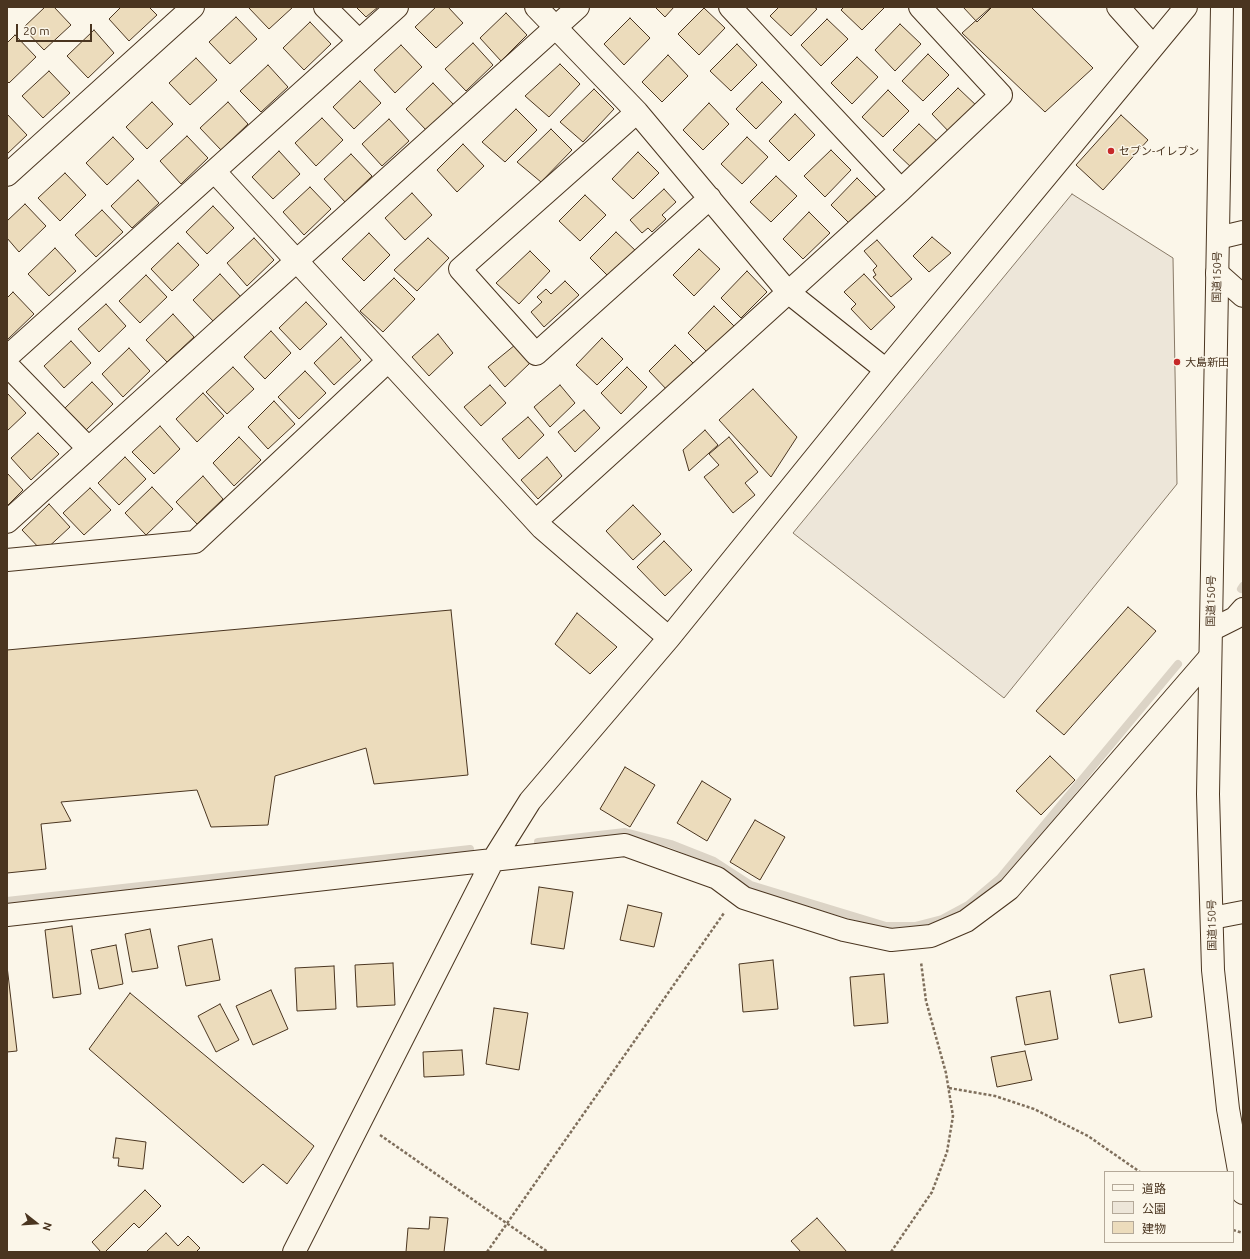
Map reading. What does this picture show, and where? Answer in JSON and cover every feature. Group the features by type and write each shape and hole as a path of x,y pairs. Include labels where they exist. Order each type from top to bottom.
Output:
{"main road":[{"path":"7,175 193,7"},
{"path":"325,7 359,41"},
{"path":"7,357 215,172 397,7"},
{"path":"536,7 637,112 788,292 886,370"},
{"path":"7,522 578,7"},
{"path":"730,7 901,190"},
{"path":"536,521 901,190 1001,95 920,7"},
{"path":"1118,7 1153,46"},
{"path":"294,1252 362,1122 493,860 530,801 669,638 886,370 1186,7"},
{"name":"国道150号","path":"1222,7 1208,794 1213,970 1228,1109 1243,1193"},
{"path":"637,112 460,269 536,354 710,198"},
{"path":"215,172 536,521 669,638"},
{"path":"1218,238 1243,232"},
{"path":"1217,273 1243,296"},
{"path":"7,560 195,542 388,361"},
{"path":"7,365 88,448"},
{"path":"1211,630 1235,618 1243,609"},
{"path":"7,915 625,845 717,878 744,898 844,930 891,940 931,936 966,921 1009,889 1210,657"},
{"path":"1212,918 1243,912"}],"path":[{"path":"487,1252 738,893"},
{"path":"891,1252 932,1192 946,1152 953,1116 946,1073 926,1001 918,937"},
{"path":"949,1088 995,1096 1034,1108 1088,1136 1139,1171"},
{"path":"362,1122 548,1252"}],"green space":[{"path":"1072,194 1173,258 1177,484 1004,698 793,533"}],"building":[{"path":"45,7 54,7 71,25 44,50 23,28"},
{"path":"121,7 149,7 157,15 129,41 109,19"},
{"path":"248,7 293,7 269,29"},
{"path":"356,7 378,7 366,17"},
{"path":"436,7 448,7 463,23 436,48 415,27"},
{"path":"655,7 674,7 665,17"},
{"path":"779,7 814,7 817,9 791,36 770,16"},
{"path":"844,7 885,7 862,30 841,10"},
{"path":"963,7 992,7 977,22"},
{"path":"991,7 1031,7 1093,68 1045,112 962,33"},
{"path":"704,8 725,28 699,55 678,34"},
{"path":"506,13 527,35 501,61 480,38"},
{"path":"236,17 257,39 230,64 209,42"},
{"path":"630,18 650,38 624,65 604,44"},
{"path":"827,19 848,39 821,66 801,45"},
{"path":"310,22 331,44 304,70 283,48"},
{"path":"900,24 921,44 895,71 875,50"},
{"path":"94,30 114,53 88,78 67,56"},
{"path":"15,35 36,57 9,83 7,81 7,43"},
{"path":"473,43 493,65 466,91 445,69"},
{"path":"737,44 757,65 731,91 710,71"},
{"path":"401,45 422,67 395,93 374,70"},
{"path":"928,54 949,75 923,101 902,81"},
{"path":"668,55 688,76 662,102 642,82"},
{"path":"857,57 878,77 852,104 831,83"},
{"path":"196,58 217,80 190,105 169,83"},
{"path":"560,64 580,84 549,117 525,96"},
{"path":"268,65 288,87 261,112 240,91"},
{"path":"49,71 70,93 43,118 22,96"},
{"path":"360,81 381,103 354,129 333,107"},
{"path":"762,82 782,102 756,129 736,109"},
{"path":"433,83 454,105 427,131 406,109"},
{"path":"958,88 979,108 952,135 932,114"},
{"path":"594,89 614,109 583,142 560,122"},
{"path":"888,90 909,111 883,137 862,117"},
{"path":"152,102 173,124 147,149 126,127"},
{"path":"228,102 248,124 221,150 200,128"},
{"path":"709,103 729,124 703,150 683,130"},
{"path":"516,109 537,130 505,162 482,142"},
{"path":"7,114 27,135 7,154"},
{"path":"795,114 815,135 789,161 769,141"},
{"path":"1121,115 1148,140 1103,190 1076,165"},
{"path":"322,118 343,140 316,166 295,143"},
{"path":"389,119 409,141 382,166 362,144"},
{"path":"919,124 940,144 914,170 893,150"},
{"path":"551,129 572,150 541,182 517,162"},
{"path":"187,136 208,158 181,184 160,161"},
{"path":"113,137 134,159 107,185 86,163"},
{"path":"747,137 768,157 742,184 721,164"},
{"path":"463,144 484,166 457,192 437,170"},
{"path":"831,150 851,170 825,197 804,176"},
{"path":"279,151 300,174 273,199 252,177"},
{"path":"638,152 659,173 633,199 612,179"},
{"path":"351,154 372,176 345,202 324,179"},
{"path":"65,173 86,195 60,221 38,198"},
{"path":"776,176 797,196 771,222 750,202"},
{"path":"857,178 877,198 851,225 831,205"},
{"path":"138,180 159,203 132,228 111,206"},
{"path":"310,187 331,209 304,235 283,212"},
{"path":"664,189 676,202 662,215 666,219 652,232 648,228 642,233 630,220"},
{"path":"412,193 432,215 405,240 385,218"},
{"path":"585,195 606,215 580,241 559,221"},
{"path":"25,204 46,226 19,252 7,238 7,221"},
{"path":"213,206 234,228 207,254 186,232"},
{"path":"102,210 123,232 96,257 75,235"},
{"path":"809,212 830,233 803,259 783,239"},
{"path":"616,232 637,252 611,279 590,258"},
{"path":"369,233 390,255 364,281 342,259"},
{"path":"932,237 951,253 929,272 913,256"},
{"path":"254,238 274,260 247,286 227,263"},
{"path":"428,238 449,258 417,291 394,270"},
{"path":"877,240 912,279 891,297 873,277 876,275 873,270 877,266 864,251"},
{"path":"178,243 199,265 172,291 151,269"},
{"path":"55,248 76,271 49,296 28,274"},
{"path":"699,249 720,269 694,296 673,275"},
{"path":"530,251 550,271 519,304 496,283"},
{"path":"747,271 767,292 741,318 721,298"},
{"path":"220,274 241,297 214,322 193,300"},
{"path":"864,274 895,307 871,330 851,309 856,304 844,292"},
{"path":"146,275 167,297 140,323 119,301"},
{"path":"394,278 415,299 383,332 360,311"},
{"path":"565,281 579,295 544,327 531,312 542,302 537,297 546,289 551,294"},
{"path":"13,292 34,314 7,340 7,298"},
{"path":"306,302 327,324 300,350 279,328"},
{"path":"106,304 126,326 99,352 78,329"},
{"path":"714,306 734,326 708,353 688,333"},
{"path":"173,314 194,337 167,362 146,340"},
{"path":"271,331 291,353 265,379 244,357"},
{"path":"438,334 453,353 429,376 412,357"},
{"path":"341,337 361,360 334,385 314,363"},
{"path":"602,338 623,359 597,385 576,365"},
{"path":"71,341 91,363 64,388 44,366"},
{"path":"515,345 530,363 505,387 488,367"},
{"path":"675,345 695,365 669,392 649,371"},
{"path":"129,348 150,371 123,397 102,374"},
{"path":"233,367 254,389 227,414 206,392"},
{"path":"627,367 647,387 621,414 601,393"},
{"path":"305,371 326,393 299,419 278,397"},
{"path":"92,382 113,404 86,430 65,408"},
{"path":"490,385 506,403 481,426 464,407"},
{"path":"560,385 575,403 550,427 534,407"},
{"path":"753,389 797,437 771,477 719,420"},
{"path":"7,393 26,413 7,431"},
{"path":"203,393 224,416 197,442 176,419"},
{"path":"274,401 295,424 268,449 248,427"},
{"path":"584,410 600,428 575,452 558,432"},
{"path":"528,417 544,435 519,459 502,439"},
{"path":"160,426 180,449 154,474 132,452"},
{"path":"705,430 718,445 689,471 683,450"},
{"path":"38,433 59,454 31,480 11,458"},
{"path":"239,437 261,460 234,486 213,463"},
{"path":"729,437 758,472 745,483 755,495 733,513 704,477 719,465 709,454"},
{"path":"125,457 146,479 119,505 98,483"},
{"path":"547,457 562,476 538,499 521,480"},
{"path":"7,473 23,490 7,506"},
{"path":"203,476 223,499 197,524 176,502"},
{"path":"152,487 173,509 146,535 125,513"},
{"path":"90,488 111,510 84,535 63,513"},
{"path":"49,504 70,527 43,552 22,530"},
{"path":"633,505 661,534 633,560 606,531"},
{"path":"664,541 692,570 665,596 637,567"},
{"path":"1128,607 1156,631 1064,735 1036,711"},
{"path":"451,610 468,775 374,784 366,748 275,776 268,825 211,827 197,790 61,802 71,821 41,824 46,869 7,873 7,650"},
{"path":"577,613 617,647 590,674 555,644"},
{"path":"1050,756 1075,780 1041,815 1016,791"},
{"path":"625,767 655,785 630,827 600,809"},
{"path":"702,781 731,799 707,841 677,823"},
{"path":"755,820 785,837 760,880 730,862"},
{"path":"539,887 573,892 564,949 531,944"},
{"path":"628,905 662,913 654,947 620,940"},
{"path":"72,926 81,994 53,998 45,930"},
{"path":"150,929 158,968 132,972 125,934"},
{"path":"212,939 220,980 186,986 178,946"},
{"path":"116,945 123,984 99,989 91,950"},
{"path":"773,960 778,1009 743,1012 739,964"},
{"path":"393,963 395,1005 357,1007 355,965"},
{"path":"7,966 17,1051 7,1052"},
{"path":"334,966 336,1009 297,1011 295,968"},
{"path":"1144,969 1152,1017 1119,1023 1110,975"},
{"path":"884,974 888,1023 854,1026 850,977"},
{"path":"271,990 288,1029 253,1045 236,1006"},
{"path":"1050,991 1058,1039 1025,1045 1016,997"},
{"path":"130,993 314,1146 287,1184 263,1164 243,1183 89,1049"},
{"path":"220,1004 239,1040 216,1052 198,1016"},
{"path":"494,1008 528,1013 519,1070 486,1064"},
{"path":"462,1050 464,1075 424,1077 423,1052"},
{"path":"1025,1051 1032,1080 997,1087 991,1057"},
{"path":"116,1138 146,1142 143,1169 118,1166 119,1158 113,1158"},
{"path":"145,1190 161,1206 139,1228 134,1223 105,1252 101,1252 92,1242"},
{"path":"430,1217 448,1218 444,1252 406,1252 408,1228 429,1229"},
{"path":"817,1218 847,1252 801,1252 791,1241"},
{"path":"166,1233 178,1246 188,1236 200,1248 196,1252 146,1252"}],"waterway":[{"path":"538,842 625,832 671,844 714,861 751,885 886,926 915,926 942,919 968,905 1000,878 1178,664"},
{"path":"7,901 470,849"}],"place":[{"name":"セブン-イレブン","path":"1111,151"},
{"name":"大島新田","path":"1177,362"}]}
